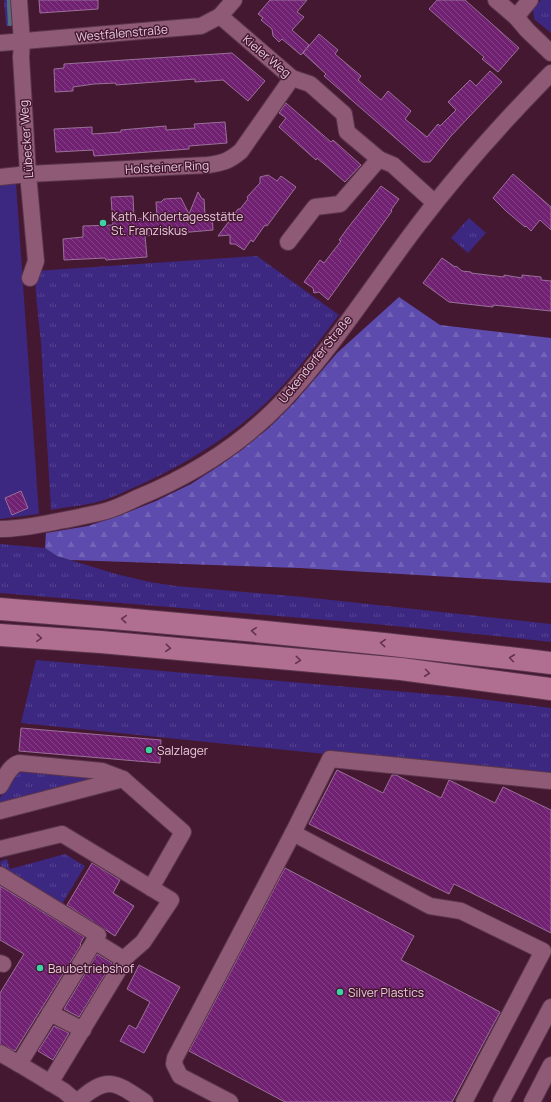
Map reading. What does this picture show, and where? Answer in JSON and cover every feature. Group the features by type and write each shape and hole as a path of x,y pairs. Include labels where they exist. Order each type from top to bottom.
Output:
{"highway":[{"path":"0,609 101,616 406,646 551,663"},
{"path":"0,635 101,642 401,669 551,689"}],"street":[{"name":"Lübecker Weg","path":"19,0 28,174 36,261 30,278"},
{"name":"Westfalenstraße","path":"0,43 201,26 220,16 234,0"},
{"path":"496,0 516,17 551,53"},
{"path":"516,17 530,0"},
{"name":"Kieler Weg","path":"220,16 292,78 310,84 344,114 347,132 378,160 393,165 435,203"},
{"name":"Uckendorfer Straße","path":"0,529 37,526 108,511 164,487 221,454 260,424 309,372 435,203 496,130 551,74"},
{"name":"Holsteiner Ring","path":"0,177 28,174 223,163 232,158 241,150 292,78"},
{"path":"288,242 315,207 340,204 378,160"},
{"path":"230,1102 180,1076 174,1064 174,1058 293,833 330,759 551,781"},
{"path":"0,786 11,768 15,764 19,763 102,771 123,779 183,832 151,888"},
{"path":"0,812 123,779"},
{"path":"293,833 430,906 461,911 547,946 464,1102"},
{"path":"0,849 62,834 171,900 143,942 127,956 50,1083"},
{"path":"0,875 98,935 19,1064"},
{"path":"94,941 125,960"},
{"path":"501,1102 551,1007"},
{"path":"50,1013 82,1030"},
{"path":"0,1053 64,1091 77,1102 100,1085 107,1084 114,1084 123,1087 145,1102"},
{"path":"532,1102 551,1065"}],"green space":[{"path":"4,0 13,0 15,25 6,26"},
{"path":"541,0 551,0 551,33 534,19 533,9"},
{"path":"16,183 39,514 0,519 0,184"},
{"path":"469,218 486,233 468,253 451,238"},
{"path":"257,256 339,315 301,365 276,393 246,420 214,444 180,465 113,497 93,503 51,510 35,271"},
{"path":"399,297 440,325 551,338 551,583 300,568 70,560 57,556 45,548 46,533 88,526 121,515 156,501 191,484 222,464 270,427 295,402 337,353"},
{"path":"0,544 45,548 57,556 116,574 176,586 304,597 551,624 551,642 374,624 0,593"},
{"path":"36,660 464,697 551,708 551,777 21,723"},
{"path":"19,769 94,777 94,780 0,804 0,798"},
{"path":"65,854 85,866 62,904 3,869 0,864 1,861 7,859 10,869"}],"building":[{"path":"39,0 98,0 98,9 40,13"},
{"path":"270,0 307,0 297,12 304,17 292,30 309,45 301,55 282,39 279,42 273,36 272,29 261,20 263,18 258,14"},
{"path":"437,0 465,0 519,48 498,72 482,59 484,57 429,9"},
{"path":"319,34 338,50 335,54 361,76 358,80 381,100 388,91 411,111 405,119 427,137 438,124 440,126 456,110 448,102 470,80 476,86 490,71 502,82 451,136 430,162 423,162 324,76 326,74 303,53"},
{"path":"232,53 265,81 248,101 223,80 195,82 195,79 116,85 116,83 94,84 73,87 73,91 55,92 54,69 64,68 64,64"},
{"path":"286,103 331,142 333,140 361,165 345,182 317,158 316,160 279,127 286,118 279,113"},
{"path":"225,122 227,143 189,146 189,149 94,156 93,150 56,152 54,129 92,127 92,134 166,126 166,130 195,128 194,124"},
{"path":"513,174 551,207 551,230 540,220 531,231 506,211 493,198"},
{"path":"268,175 277,181 281,176 296,187 267,226 265,225 253,242 251,240 244,250 235,244 230,244 230,235 218,236 238,209 240,209 248,199 247,197 260,183 260,177"},
{"path":"381,186 399,199 391,210 392,211 328,300 319,292 314,293 313,288 304,282 320,260 324,263 341,241 339,240 347,229"},
{"path":"198,192 202,199 204,199 205,214 212,214 213,230 145,236 147,257 106,260 105,258 64,260 63,239 83,237 83,226 113,225 111,197 133,196 134,219 157,217 156,202 161,202 164,199 181,198 189,214"},
{"path":"442,258 462,271 471,273 504,277 504,275 522,278 522,275 541,277 541,280 551,281 551,311 449,302 423,283"},
{"path":"21,491 28,508 12,515 5,498"},
{"path":"21,728 161,740 160,763 19,751"},
{"path":"337,770 383,793 392,775 396,775 441,798 449,780 495,803 503,787 551,810 551,933 454,884 449,894 309,824"},
{"path":"92,863 120,880 113,893 134,906 115,936 67,905"},
{"name":"Silver Plastics","path":"285,868 414,936 401,960 500,1012 452,1102 285,1102 189,1051"},
{"name":"Baubetriebshof","path":"0,886 84,937 80,944 81,945 15,1051 0,1044 0,993 24,954 0,940"},
{"path":"97,954 112,963 79,1017 64,1009"},
{"path":"139,965 180,987 144,1053 120,1041 129,1025 136,1029 150,1002 127,989"},
{"path":"54,1026 69,1033 53,1060 38,1051"}],"waterway":[{"path":"9,0 10,24"}],"place":[{"name":"Kath. Kindertagesstätte St. Franziskus","path":"103,223"},
{"name":"Salzlager","path":"149,750"},
{"name":"Baubetriebshof","path":"40,968"},
{"name":"Silver Plastics","path":"340,992"}]}
